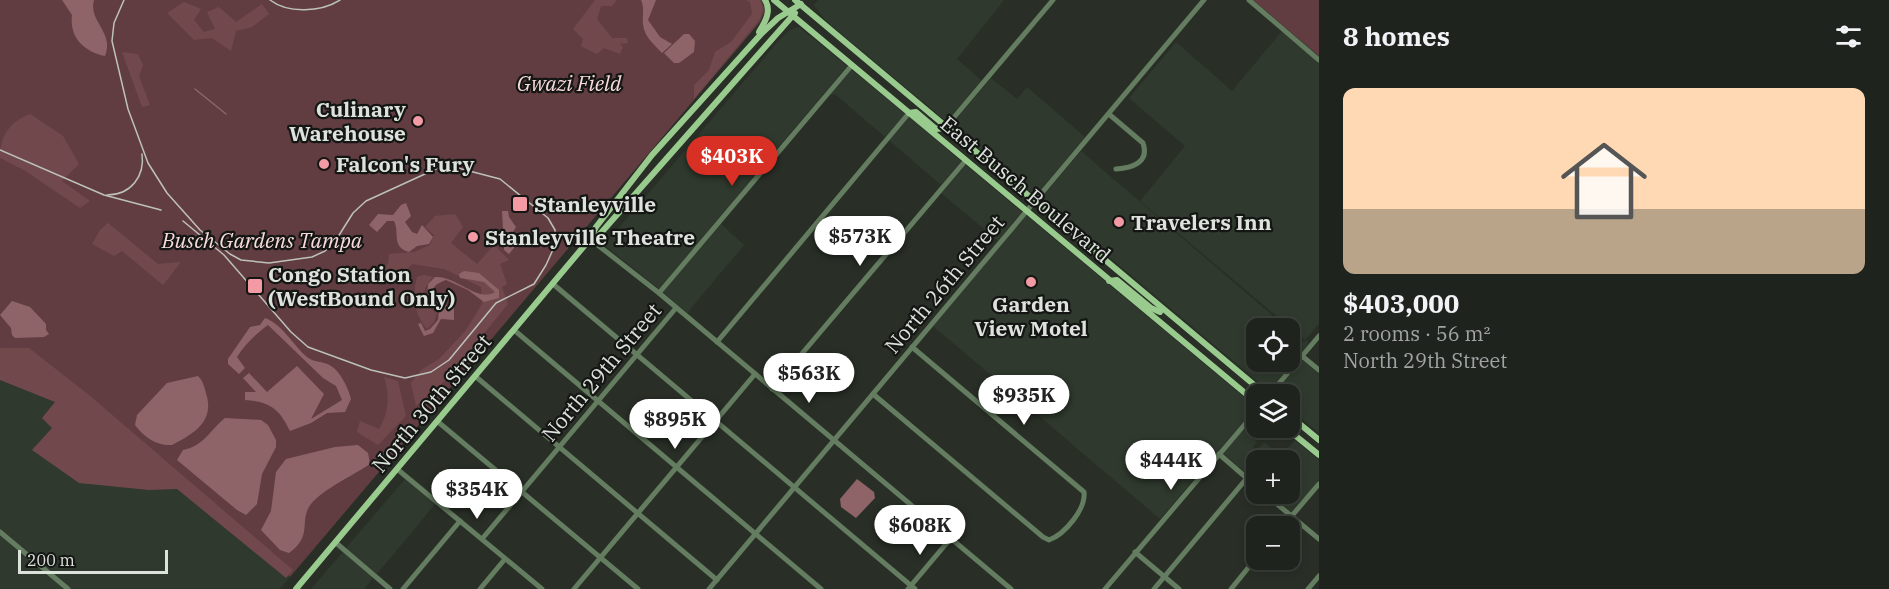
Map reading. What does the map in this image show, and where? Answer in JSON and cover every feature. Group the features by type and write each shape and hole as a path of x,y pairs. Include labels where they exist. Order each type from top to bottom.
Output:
{"main road":[{"path":"750,46 767,19 768,9 765,0"},
{"name":"East Busch Boulevard","path":"774,0 1246,394"},
{"name":"North 30th Street","path":"590,239 600,234 663,164 800,2"},
{"name":"East Busch Boulevard","path":"800,2 945,128 1253,384"},
{"name":"North 30th Street","path":"296,589 590,239 596,227 652,155 750,46 791,14"},
{"path":"909,113 916,112 936,129 945,128"},
{"path":"1109,281 1117,280 1151,308 1166,314"},
{"path":"1300,424 1319,440"},
{"path":"1298,438 1319,455"}],"street":[{"path":"945,128 1053,0"},
{"name":"North 26th Street","path":"709,589 1026,211 1110,115 1204,0"},
{"path":"1249,0 1319,60"},
{"name":"North 29th Street","path":"659,293 852,65"},
{"path":"717,342 909,113"},
{"path":"1110,115 1143,143 1145,150 1144,157 1136,166 1116,169"},
{"path":"772,389 966,160"},
{"path":"590,239 659,293 1011,589"},
{"path":"553,284 716,420 911,588 951,538"},
{"name":"North 29th Street","path":"482,539 676,308"},
{"path":"514,330 821,589"},
{"path":"1278,384 1319,336"},
{"path":"873,394 1043,537 1049,540 1057,537 1072,520 1084,502 1084,492 912,347"},
{"path":"1302,356 1319,370"},
{"path":"574,589 755,374"},
{"path":"475,376 717,580"},
{"path":"437,421 638,589"},
{"path":"1104,589 1246,423"},
{"path":"1219,454 1246,477"},
{"path":"397,469 542,589"},
{"path":"1154,589 1246,479"},
{"path":"1277,504 1291,516 1319,484"},
{"path":"403,589 460,521"},
{"path":"1300,523 1319,539"},
{"path":"0,532 68,589"},
{"path":"335,542 390,589"},
{"path":"1135,552 1179,589"},
{"path":"480,589 506,559"},
{"path":"1231,589 1247,570"},
{"path":"1308,589 1319,576"}],"shaded area":[{"path":"62,0 94,0 95,14 107,40 105,56 91,51 80,43 73,31 72,15"},
{"path":"595,0 617,0 612,6 601,6 597,19 612,38 627,38 628,43 620,44 623,47 620,54 604,48 597,54 581,46 583,39 573,29"},
{"path":"641,0 656,0 648,20 660,37 672,44 662,53 645,33"},
{"path":"746,0 760,0 763,9 760,19 694,99 694,85 709,70 715,52 731,42 752,14 750,2"},
{"path":"818,0 1004,0 957,59 982,81 947,122 825,20 814,5"},
{"path":"184,2 201,9 194,20 204,32 215,29 207,12 219,7 236,22 262,4 269,14 252,27 236,31 231,51 212,38 194,40 167,13"},
{"path":"799,27 847,66 659,289 604,245 781,38 790,30"},
{"path":"1282,31 1319,63 1319,324 1305,340 1300,336 1300,318 1279,318 1140,201 1185,146 1129,98 1176,42 1232,91"},
{"path":"684,34 689,34 695,41 694,52 679,63 674,63 664,53"},
{"path":"122,52 138,54 143,65 139,76 150,105 142,107"},
{"path":"851,69 905,114 885,137 835,94 828,95"},
{"path":"991,78 1017,99 1027,87 1085,137 1036,196 951,125"},
{"path":"30,114 63,136 79,164 62,181 90,201 80,208 24,170 0,158 4,136 8,130 17,121"},
{"path":"909,117 961,161 941,185 889,140"},
{"path":"1081,151 1275,318 1246,318 1246,372 1040,199"},
{"path":"965,164 1022,212 998,241 941,193"},
{"path":"406,203 411,216 405,222 412,232 417,234 422,225 433,237 429,244 417,246 409,252 403,250 398,243 394,221 387,221 377,232 369,225 378,214 393,215 401,205"},
{"path":"502,211 508,211 516,227 513,232 521,239 509,254 504,250 504,241 497,235 503,228"},
{"path":"455,214 463,227 451,243 477,264 494,245 509,260 500,264 507,284 502,287 508,304 447,379 416,406 411,383 421,370 439,359 466,330 482,304 481,287 444,269 412,264 400,278 386,282 381,271 388,264 389,254 414,252 430,245 434,235 425,227 435,216"},
{"path":"1026,215 1246,399 1246,419 1160,519 933,326"},
{"path":"108,223 158,264 181,262 163,285 122,251 114,256 92,244 100,230"},
{"path":"720,223 744,245 687,313 663,292"},
{"path":"464,271 479,273 499,290 499,298 484,302 468,290 446,280 439,283 433,289 431,299 440,305 454,305 454,320 441,319 433,333 424,336 418,324 421,323 425,331 438,320 439,311 431,307 427,301 428,284 435,277 450,280 481,294 495,292 484,282 460,278 459,274"},
{"path":"424,275 433,277 426,287 424,297 428,306 437,313 434,322 427,329 419,317 415,298 417,277"},
{"path":"12,301 30,307 46,324 49,334 44,337 15,338 11,328 0,315"},
{"path":"265,318 282,330 307,357 328,364 336,370 345,383 351,399 345,412 327,413 311,423 290,431 282,417 273,408 245,400 245,392 256,392 243,378 249,373 267,392 297,366 324,394 311,419 342,400 336,386 323,378 268,325 243,348 237,357 245,368 239,374 228,364 228,359 250,327 260,325"},
{"path":"1300,339 1303,342 1308,340 1308,345 1300,354"},
{"path":"0,348 29,348 89,395 293,570 286,578 177,489 149,490 79,483 32,450 52,428 42,418 55,402 0,380"},
{"path":"0,358 136,447 290,577 280,589 0,589"},
{"path":"1302,360 1319,374 1319,433 1300,417 1300,384 1282,384 1292,372 1300,372"},
{"path":"1246,372 1285,372 1275,384 1261,384"},
{"path":"198,376 203,384 208,403 208,411 201,425 172,445 151,440 142,433 135,425 137,415 167,383"},
{"path":"384,377 398,381 406,416 378,445 357,432 360,421 379,429 385,417 388,403"},
{"path":"225,418 261,420 268,425 276,440 276,447 262,474 257,504 246,515 177,460 183,450 202,441"},
{"path":"1243,430 1246,433 1246,438 1252,438 1257,442 1253,447 1257,450 1246,450 1246,473 1223,453"},
{"path":"1295,440 1319,460 1319,480 1300,502 1300,450 1286,450"},
{"path":"1264,442 1274,450 1257,450"},
{"path":"358,445 368,453 370,464 316,498 307,510 304,534 297,546 289,553 280,550 261,530 271,511 276,472 286,459 335,447"},
{"path":"405,479 435,504 377,574 346,548"},
{"path":"857,479 874,492 875,498 856,518 841,507 840,499"},
{"path":"1281,504 1298,504 1291,512"},
{"path":"343,552 373,578 364,589 311,589"}],"green space":[{"name":"Busch Gardens Tampa","path":"0,0 762,0 765,11 760,22 290,577 136,447 0,358"},
{"path":"1253,0 1319,0 1319,56"}],"waterway":[{"path":"195,89 226,114"}],"railway":[{"path":"124,0 114,23 112,41 128,109 148,163 167,193 200,230 230,254 241,260 269,263 312,257 325,251 336,240 353,213 366,201 438,168 454,167 500,179 548,218 555,230 556,243 534,284 496,303 449,360 431,372 405,378 371,370 308,347 291,332 224,255 183,221"},
{"path":"270,0 286,8 305,10 324,7 340,0"},
{"path":"0,150 104,195 161,210"},
{"path":"107,195 123,192 135,183 141,170 142,154"}],"place":[{"name":"Culinary Warehouse","path":"418,121"},
{"name":"Falcon's Fury","path":"324,164"},
{"name":"Stanleyville","path":"520,204"},
{"name":"Travelers Inn","path":"1119,222"},
{"name":"Stanleyville Theatre","path":"473,237"},
{"name":"Garden View Motel","path":"1031,282"},
{"name":"Congo Station (WestBound Only)","path":"255,286"}],"park label":[{"name":"Gwazi Field","path":"569,83"}]}
